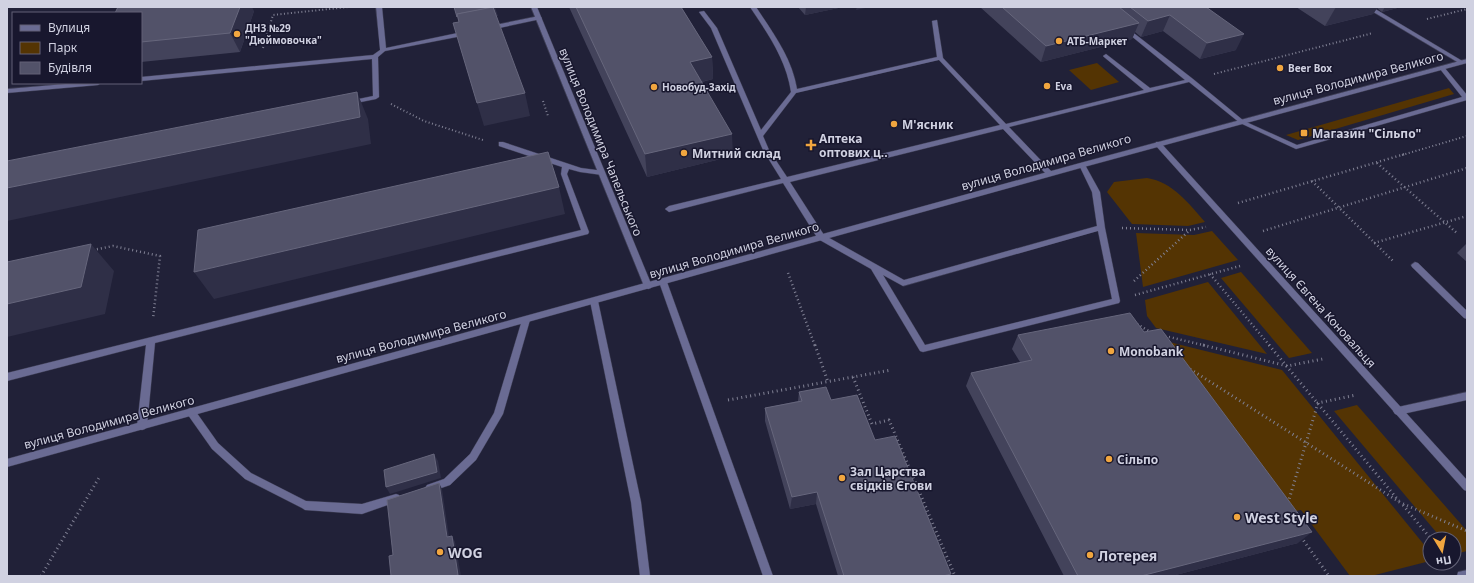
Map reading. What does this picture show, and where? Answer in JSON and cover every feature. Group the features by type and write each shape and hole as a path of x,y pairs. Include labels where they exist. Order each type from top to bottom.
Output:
{"street":[{"path":"379,7 383,50"},
{"name":"вулиця Володимира Чапельського","path":"534,7 648,286"},
{"path":"753,7 777,44 792,76 794,92"},
{"path":"1368,7 1464,62"},
{"path":"702,12 714,28 766,150 821,237 903,283 1101,228"},
{"path":"484,30 539,18"},
{"path":"935,21 940,58 1050,174"},
{"path":"1123,26 1242,122 1296,147 1466,98 1442,68"},
{"path":"142,79 375,57 383,50 476,31"},
{"path":"1106,56 1148,90"},
{"path":"346,103 376,97 375,57"},
{"path":"760,136 794,92 940,58"},
{"name":"вулиця Володимира Великого","path":"7,463 1158,144 1464,62"},
{"path":"668,209 1191,80"},
{"path":"7,91 87,84"},
{"path":"501,144 566,166 602,173"},
{"name":"вулиця Євгена Коновальця","path":"1158,144 1467,487"},
{"path":"874,266 923,349 1116,300 1101,228 1096,192 1082,165"},
{"path":"7,377 585,232 564,174 566,166"},
{"path":"1415,265 1467,316"},
{"path":"663,282 768,576"},
{"path":"594,301 636,502 644,576"},
{"path":"419,491 447,482 473,457 498,414 526,320"},
{"path":"142,426 151,341"},
{"path":"1398,411 1467,396"},
{"path":"191,412 215,446 248,476 304,505 362,509 404,496"},
{"path":"1462,576 1467,575"}],"path":[{"path":"263,49 273,15 348,7"},
{"path":"1191,80 1467,9"},
{"path":"376,97 424,121 474,138 501,144"},
{"path":"543,101 548,116"},
{"path":"1217,209 1467,136"},
{"path":"1377,163 1458,234"},
{"path":"1242,237 1467,168"},
{"path":"1312,181 1396,264"},
{"path":"1374,243 1467,216"},
{"path":"1101,228 1190,230 1228,222"},
{"path":"1116,300 1139,276 1190,230"},
{"path":"90,251 113,246 160,256 151,341"},
{"path":"1116,300 1262,260"},
{"path":"788,273 828,382"},
{"path":"1210,274 1424,531"},
{"path":"1116,300 1129,319 1152,333 1287,366 1348,354"},
{"path":"1152,333 1156,338"},
{"path":"1188,368 1401,503 1467,531"},
{"path":"707,404 891,370"},
{"path":"853,377 872,424 889,420 955,576"},
{"path":"1318,403 1380,390"},
{"path":"1286,507 1318,403"},
{"path":"40,576 100,476"},
{"path":"1296,531 1329,576"}],"green space":[{"path":"1097,63 1119,82 1091,90 1069,70"},
{"path":"1449,88 1454,94 1298,140 1286,135"},
{"path":"1147,178 1156,180 1173,189 1205,222 1188,226 1132,224 1107,192 1114,182"},
{"path":"1212,231 1238,260 1143,287 1136,233 1194,235"},
{"path":"1241,272 1312,353 1289,358 1221,278"},
{"path":"1208,282 1267,354 1156,328 1147,316 1145,300"},
{"path":"1165,341 1282,370 1422,542 1422,563 1371,576 1350,576 1301,510 1290,512"},
{"path":"1357,405 1467,531 1467,551 1462,552 1462,531 1435,531 1334,411"}],"building":[{"path":"118,7 240,7 230,33 142,42 142,12 116,12"},
{"path":"454,7 492,8 457,14 457,17"},
{"path":"493,7 525,93 477,103 453,23 459,22 457,14"},
{"path":"576,7 681,7 712,57 690,62 732,134 645,154"},
{"path":"1002,7 1119,7 1139,23 1046,46"},
{"path":"1130,7 1206,7 1244,34 1207,43 1170,15 1148,21"},
{"path":"357,92 360,117 7,188 7,161"},
{"path":"548,152 559,187 194,272 198,230"},
{"path":"91,244 81,287 7,304 7,262"},
{"path":"1130,313 1144,332 1161,329 1312,532 1141,576 1078,576 971,373 1032,360 1018,335"},
{"name":"Зал Царства свідків Єгови","path":"826,387 831,400 857,395 875,440 895,436 951,574 943,576 844,576 817,492 792,497 765,408 802,401 799,392"},
{"path":"434,454 437,472 386,487 384,470"},
{"path":"439,483 447,537 452,536 458,575 391,576 389,556 393,555 387,500"}],"place":[{"name":"ДНЗ №29 \"Дюймовочка\"","path":"237,34"},
{"name":"АТБ-Маркет","path":"1059,41"},
{"name":"Beer Box","path":"1280,68"},
{"name":"Eva","path":"1047,86"},
{"name":"Новобуд-Захід","path":"654,87"},
{"name":"М'ясник","path":"894,124"},
{"name":"Магазин \"Сільпо\"","path":"1304,133"},
{"name":"Аптека оптових ц‥","path":"811,145"},
{"name":"Митний склад","path":"684,153"},
{"name":"Monobank","path":"1111,351"},
{"name":"Сільпо","path":"1109,459"},
{"name":"Зал Царства свідків Єгови","path":"842,478"},
{"name":"West Style","path":"1237,517"},
{"name":"WOG","path":"440,552"},
{"name":"Лотерея","path":"1090,555"}]}
